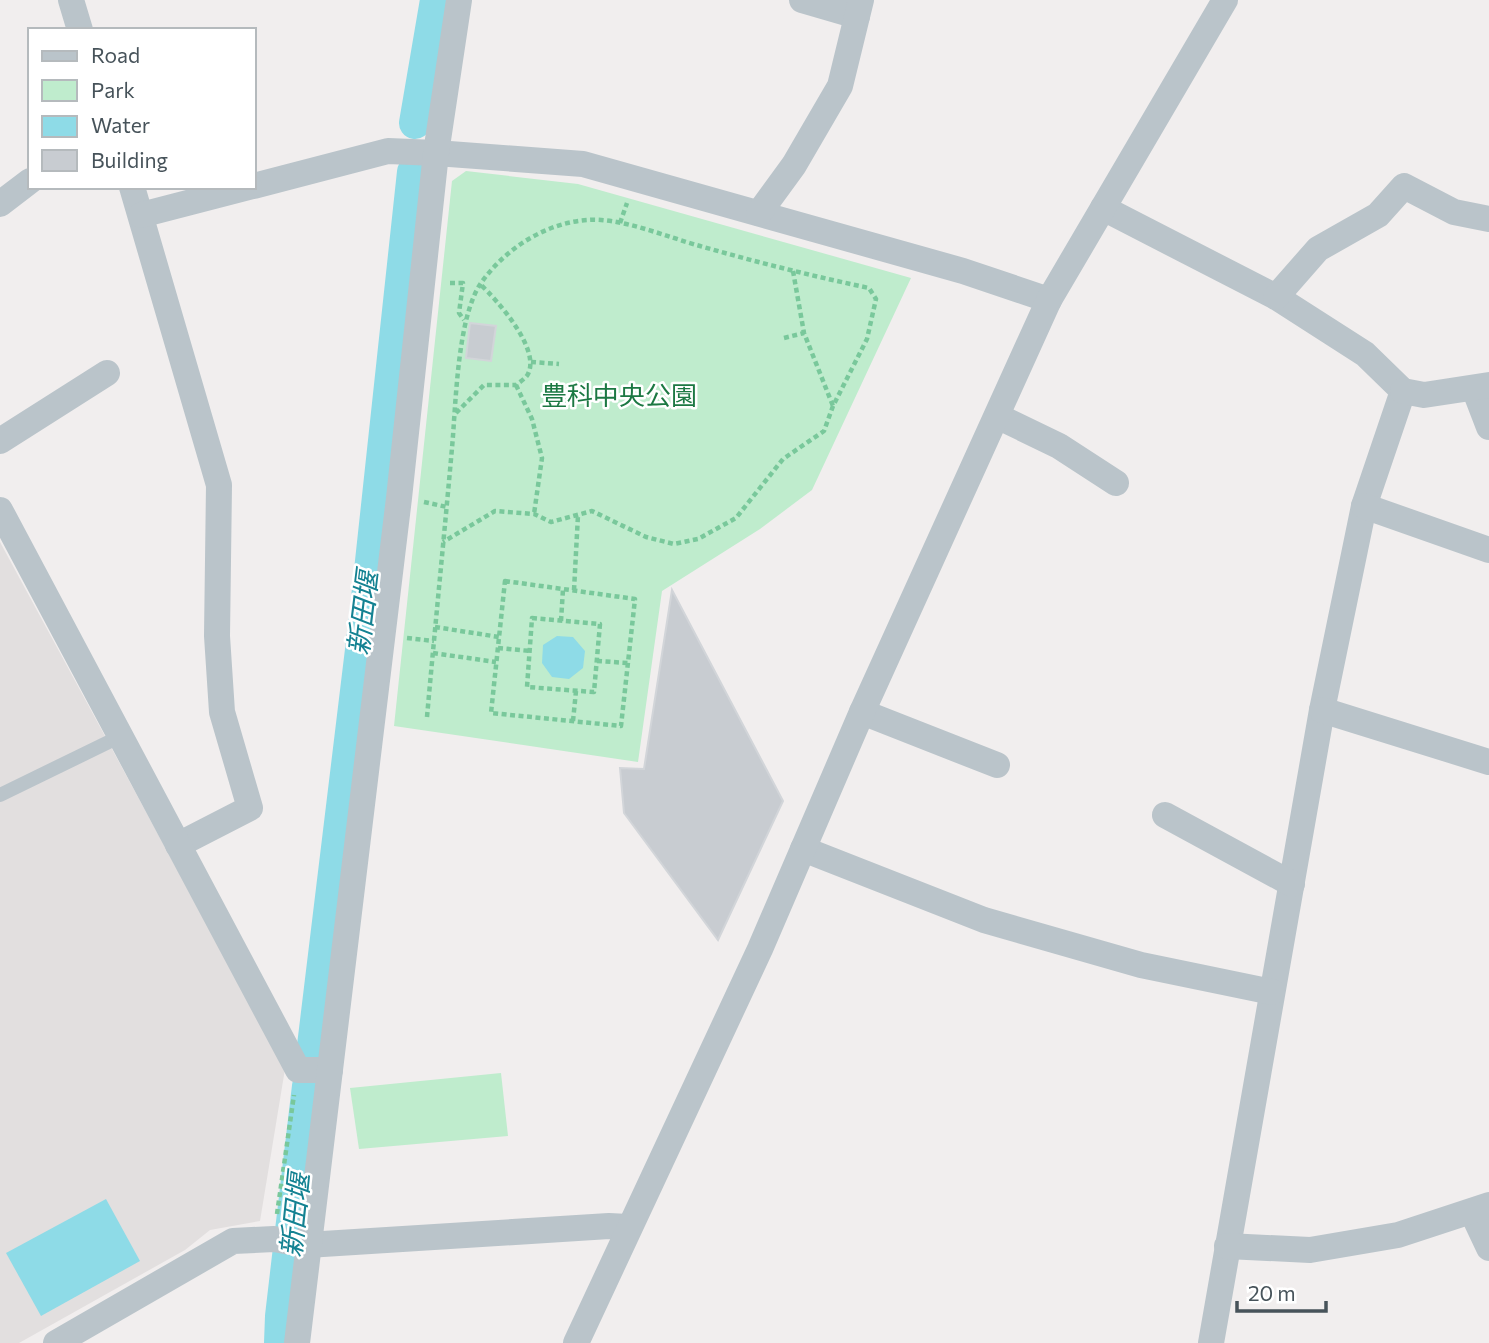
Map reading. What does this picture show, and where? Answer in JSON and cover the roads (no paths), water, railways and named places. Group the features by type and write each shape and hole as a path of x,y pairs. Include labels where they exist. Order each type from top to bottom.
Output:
{"street":[{"path":"71,0 79,28"},
{"path":"297,1343 289,1242 330,1070 397,512 436,153 459,0"},
{"path":"759,214 794,164 839,86 859,8 802,0"},
{"path":"576,1343 760,949 862,712 1049,300 1225,0"},
{"path":"256,186 388,151 583,164 963,271 1049,300"},
{"path":"0,204 28,183"},
{"path":"1276,298 1318,249 1378,215 1404,186 1454,212 1489,219"},
{"path":"133,189 219,485 217,636 222,712 250,808 178,845"},
{"path":"141,215 243,189"},
{"path":"1102,208 1276,298 1365,354 1403,391 1424,395 1481,387 1489,427"},
{"path":"0,441 107,373"},
{"path":"1211,1343 1322,710 1364,506 1403,391"},
{"path":"997,416 1059,446 1116,482"},
{"path":"1364,506 1489,550"},
{"path":"0,510 298,1070 330,1070"},
{"path":"1322,710 1489,762"},
{"path":"862,712 997,765"},
{"path":"1165,815 1292,884"},
{"path":"803,849 984,920 1141,965 1272,992"},
{"path":"1227,1246 1310,1250 1398,1236 1481,1208 1489,1248"},
{"path":"56,1343 233,1241 289,1242 628,1227"}],"lane":[{"path":"0,796 121,736"}],"water":[{"path":"557,636 573,637 585,651 583,668 569,679 552,677 542,663 543,645"},
{"path":"106,1199 140,1261 41,1316 6,1253"}],"waterway":[{"name":"新田堰","path":"415,123 436,0"},
{"name":"新田堰","path":"312,1054 365,617 413,172"},
{"name":"新田堰","path":"280,1343 308,1086"}],"park label":[{"name":"豊科中央公園","path":"619,394"}]}
